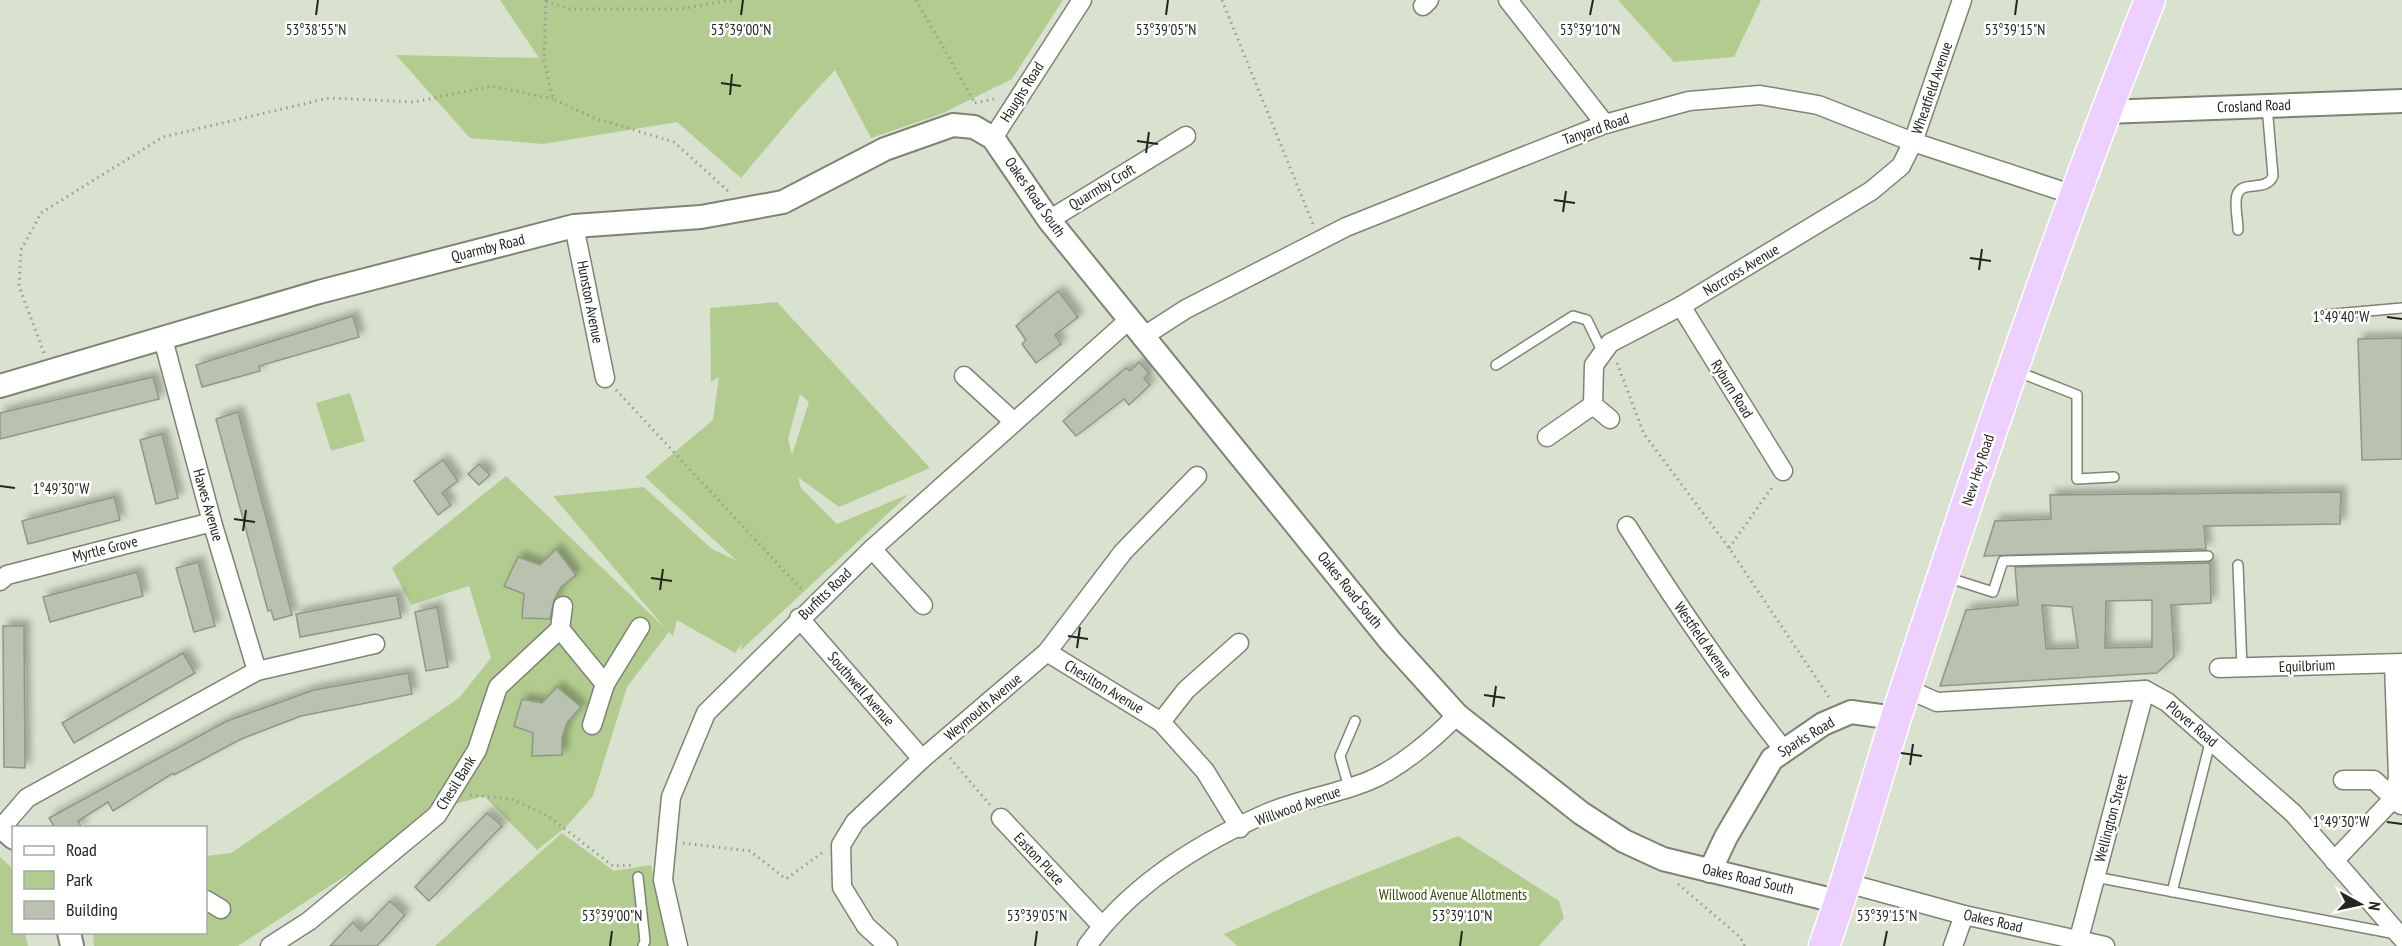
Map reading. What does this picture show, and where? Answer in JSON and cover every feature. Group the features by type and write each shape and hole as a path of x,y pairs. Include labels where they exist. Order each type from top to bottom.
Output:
{"highway":[{"name":"New Hey Road","path":"1824,946 1844,892 1895,718 2011,369 2105,111 2150,0"}],"street":[{"name":"Haughs Road","path":"974,130 1021,94 1082,0"},
{"name":"Haughs Road","path":"1051,45 1088,0"},
{"path":"1508,0 1605,124"},
{"name":"Wheatfield Avenue","path":"1913,142 1962,0"},
{"name":"Tanyard Road","path":"1137,327 1186,309 1346,227 1605,124 1689,101 1760,95 1818,105 1913,142 2074,195"},
{"name":"Crosland Road","path":"2105,111 2402,101"},
{"name":"Quarmby Road","path":"0,386 311,294 574,226 701,217 783,202 885,149 974,130"},
{"name":"Oakes Road South","path":"974,130 1137,327 1391,642 1457,715 1581,813 1624,841 1663,859 1789,889 1844,892"},
{"name":"Quarmby Croft","path":"1049,220 1186,136"},
{"name":"Norcross Avenue","path":"1607,348 1682,306 1871,191 1901,166 1913,142"},
{"name":"Hunston Avenue","path":"574,226 605,378"},
{"name":"Ryburn Road","path":"1682,306 1783,471"},
{"name":"Burfitts Road","path":"678,946 663,880 671,797 706,713 799,618 872,549 1014,422 1137,327"},
{"name":"Hawes Avenue","path":"163,339 212,522 257,671"},
{"path":"1593,405 1594,365 1607,348"},
{"path":"964,376 1014,422"},
{"path":"1593,405 1610,419"},
{"path":"1547,437 1593,405"},
{"name":"Weymouth Avenue","path":"888,946 866,926 842,887 841,845 855,822 922,759 1047,652 1123,552 1197,476"},
{"name":"Myrtle Grove","path":"0,581 7,575 212,522"},
{"name":"Westfield Avenue","path":"1627,526 1701,639 1784,750"},
{"path":"872,549 923,605"},
{"path":"563,606 560,629 604,684"},
{"name":"Southwell Avenue","path":"799,618 922,759"},
{"path":"592,725 604,684 640,627"},
{"name":"Chesil Bank","path":"270,946 309,921 437,815 477,750 498,687 560,629"},
{"name":"Chesilton Avenue","path":"1161,722 1186,690 1239,643"},
{"path":"5,830 27,798 257,671 375,644"},
{"name":"Chesilton Avenue","path":"1047,652 1161,722 1205,771 1240,828"},
{"name":"Equilbrium","path":"2219,668 2398,663 2398,802"},
{"path":"1905,688 1937,702 2145,690"},
{"name":"Plover Road","path":"2145,690 2167,702 2293,813 2400,936"},
{"name":"Wellington Street","path":"2077,943 2145,690"},
{"name":"Sparks Road","path":"1710,870 1726,837 1772,759 1823,724 1851,712 1895,718"},
{"name":"Willwood Avenue","path":"1087,946 1102,926 1146,883 1199,848 1266,814 1367,782 1431,741 1457,715"},
{"path":"2334,861 2398,802 2374,780 2343,780"},
{"name":"Easton Place","path":"1001,819 1102,926"},
{"name":"Oakes Road","path":"1844,892 1964,915 2077,943 2105,946"},
{"path":"1953,946 1964,915"}],"lane":[{"path":"2238,230 2236,196 2239,191 2244,188 2265,186 2271,182 2273,176 2267,106"},
{"path":"2323,315 2402,308"},
{"path":"1496,365 1573,316 1587,320 1607,348"},
{"path":"2011,369 2077,395 2078,478 2114,477"},
{"path":"1943,576 1993,592 2003,561 2208,556"},
{"path":"2238,565 2242,668"},
{"path":"1349,788 1340,756 1355,721"},
{"path":"2172,892 2211,739"},
{"path":"638,877 645,941 643,946"},
{"path":"2095,877 2400,936"}],"path":[{"path":"553,99 544,61 545,0 568,9 680,9 733,0"},
{"path":"916,0 975,103 974,130"},
{"path":"1222,0 1320,241"},
{"path":"51,371 19,286 21,250 40,213 163,137 329,98 414,102 492,86 553,99 594,118 674,142 749,210"},
{"path":"975,103 1021,94"},
{"path":"1607,348 1644,434 1729,548 1843,716"},
{"path":"605,378 815,603"},
{"path":"1729,548 1783,471"},
{"path":"939,745 1001,819"},
{"path":"451,793 512,800 548,816 614,866 634,865 646,860 667,843 750,851 786,879 848,833"},
{"path":"1663,859 1680,887 1740,937 1746,946"}],"green space":[{"path":"500,0 1063,0 1012,79 941,114 871,138 835,70 741,178 677,122 543,144 470,138 396,55 539,58"},
{"path":"1618,0 1761,0 1734,57 1674,62"},
{"path":"777,302 930,468 839,507 798,477 801,488 837,524 909,494 740,651 743,642 735,653 677,620 673,636 669,632 627,687 593,796 566,827 537,850 484,796 427,812 368,861 238,946 94,946 93,934 207,934 207,856 231,853 459,698 491,658 469,586 411,605 392,568 506,476 665,628 553,496 644,487 712,549 737,561 645,477 713,420 719,377 725,373 711,382 710,308","holes":["800,394 809,402 792,455 788,439"]},
{"path":"350,393 365,441 331,451 316,403"},
{"path":"562,833 614,871 651,865 668,946 435,946"},
{"name":"Willwood Avenue Allotments","path":"1458,836 1559,901 1564,918 1539,946 1237,946 1224,934 1323,890"},
{"path":"0,857 11,867 12,872 12,934 25,934 28,946 0,946"}],"building":[{"path":"1058,291 1078,317 1055,335 1061,344 1036,363 1022,344 1026,340 1016,326"},
{"path":"353,316 359,337 259,366 260,371 202,387 196,365"},
{"path":"2402,338 2402,459 2362,460 2358,339"},
{"path":"1139,362 1149,373 1144,378 1150,385 1129,405 1124,399 1076,436 1063,421 1126,368 1130,371"},
{"path":"153,377 159,399 0,439 0,413"},
{"path":"238,412 292,615 274,620 271,610 268,611 216,419"},
{"path":"162,434 178,498 156,504 140,440"},
{"path":"443,460 458,481 442,493 451,505 438,515 414,481"},
{"path":"479,464 490,475 479,485 468,474"},
{"path":"2341,492 2340,524 2204,526 2206,549 1984,556 1995,521 2051,519 2050,495"},
{"path":"114,497 120,520 28,544 22,521"},
{"path":"556,549 576,575 561,587 554,600 550,619 522,618 524,594 504,586 518,557 540,565"},
{"path":"198,562 215,626 194,632 176,568"},
{"path":"2210,563 2211,603 2171,605 2174,657 2157,673 1940,686 1966,610 2018,605 2015,567","holes":["2152,600 2152,647 2105,648 2106,601","2042,605 2072,607 2078,648 2046,649"]},
{"path":"137,572 143,596 50,622 43,597"},
{"path":"397,595 401,618 300,637 296,614"},
{"path":"437,607 448,667 426,671 415,612"},
{"path":"3,626 24,626 25,768 4,767"},
{"path":"183,653 195,673 74,743 62,723"},
{"path":"408,673 412,694 301,716 241,739 174,775 173,773 113,811 108,802 78,821 81,826 54,826 49,818 227,721 314,690"},
{"path":"557,687 581,707 567,723 562,738 562,755 532,756 533,733 514,726 522,699 542,703"},
{"path":"487,813 502,826 429,901 415,887"},
{"path":"390,901 405,915 377,946 330,946 353,922 361,931"}]}
